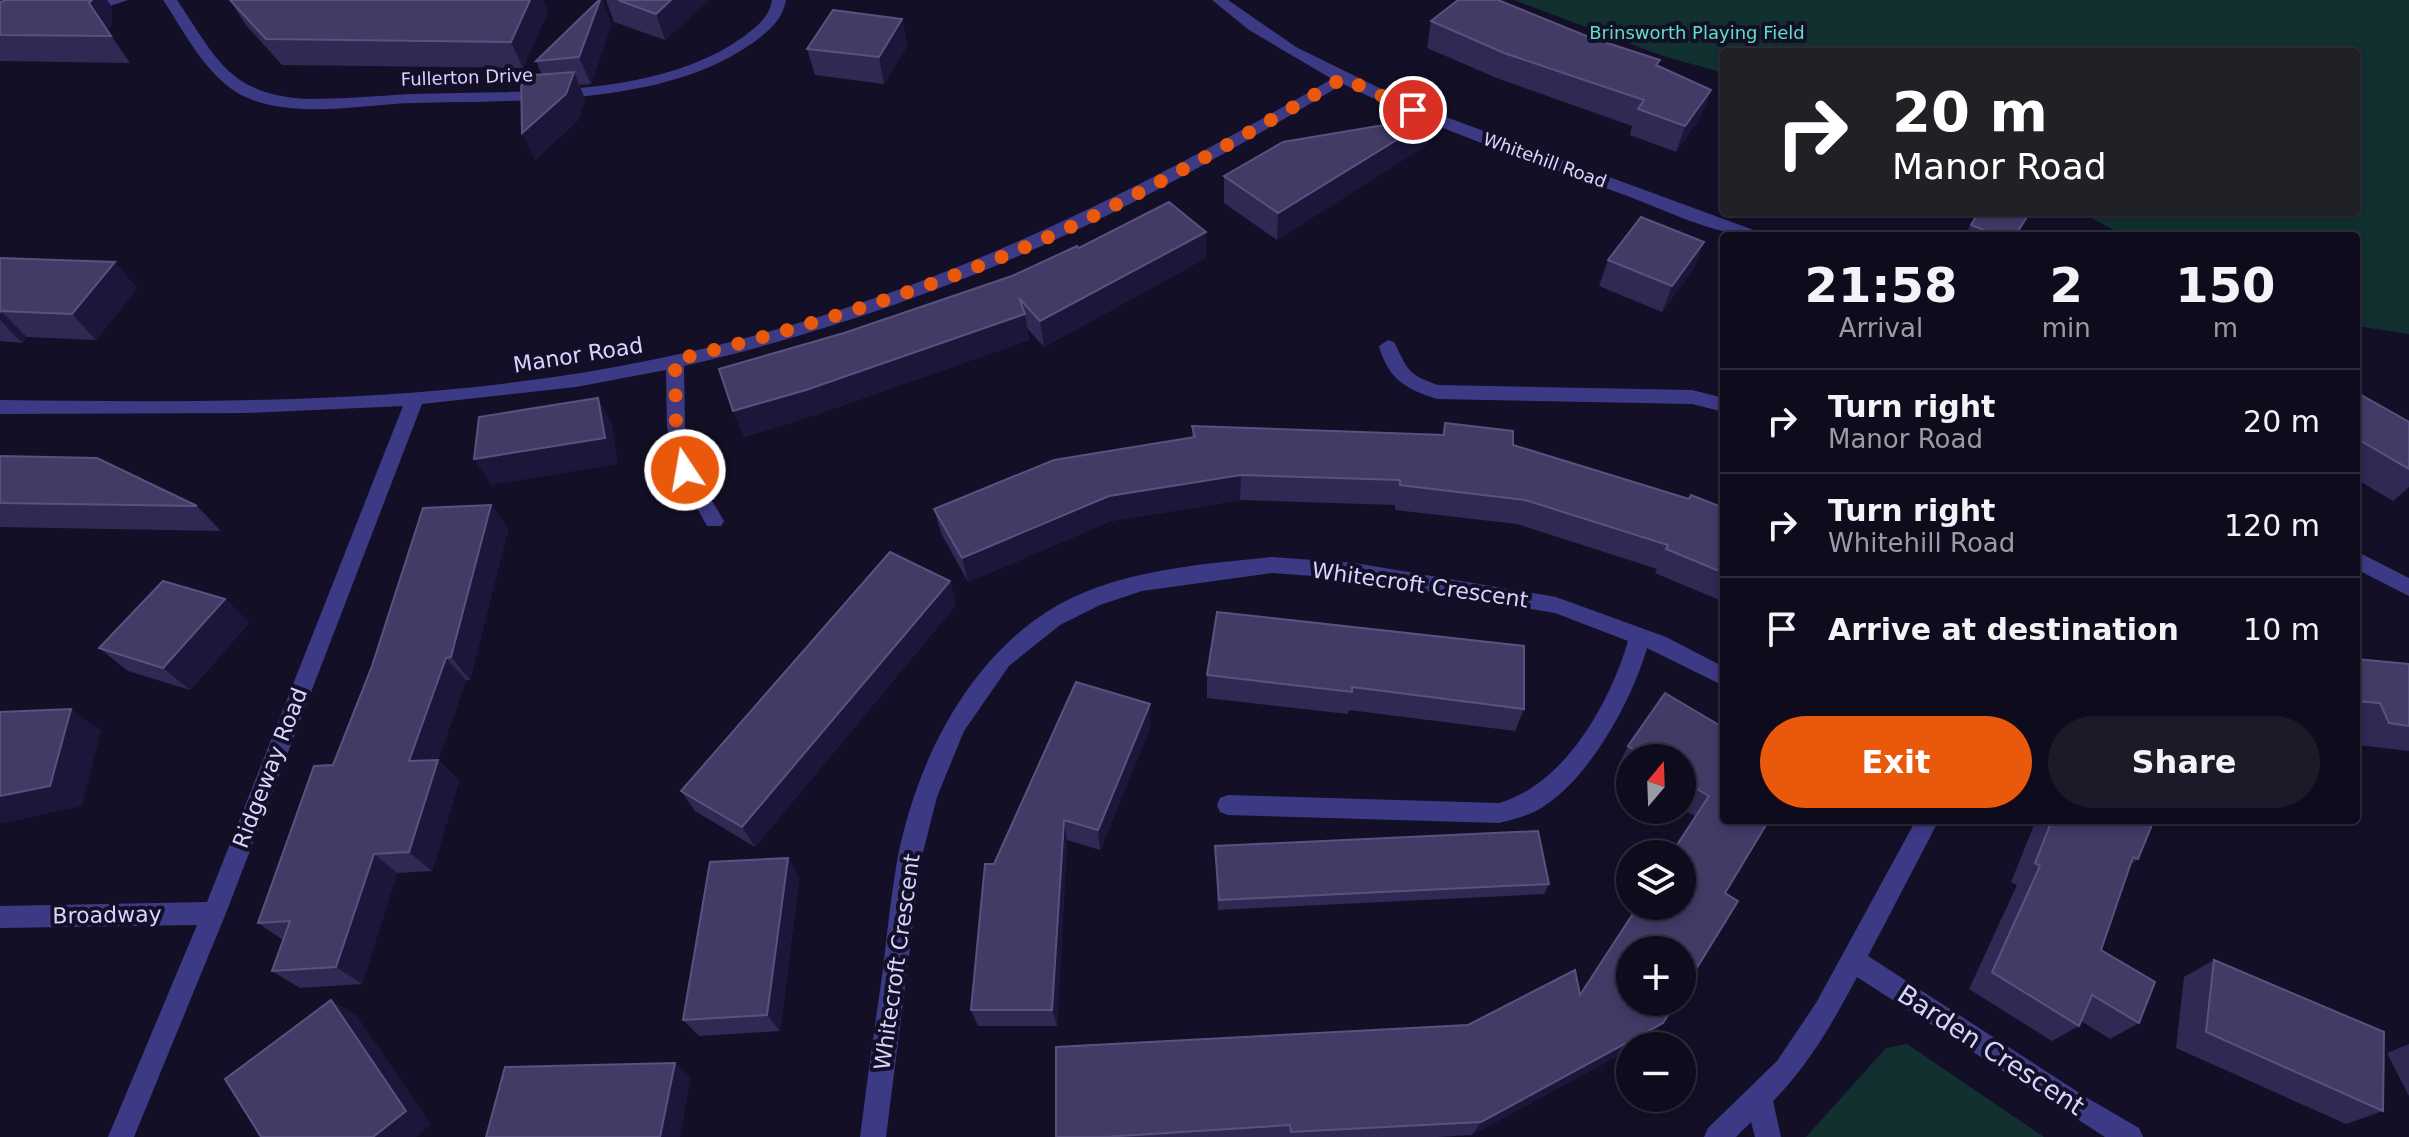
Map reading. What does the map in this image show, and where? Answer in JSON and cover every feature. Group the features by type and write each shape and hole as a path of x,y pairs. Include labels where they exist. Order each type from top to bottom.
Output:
{"street":[{"path":"61,15 121,0"},
{"name":"Fullerton Drive","path":"170,0 219,68 235,84 254,96 284,102 341,102 585,91 656,77 720,57 747,42 772,19 779,0"},
{"name":"Whitehill Road","path":"1219,0 1281,44 1343,78 1482,137 1742,232"},
{"name":"Manor Road","path":"0,407 142,409 415,398 537,384 675,360 824,320 960,272 1062,230 1229,145 1343,78"},
{"path":"1388,346 1393,368 1407,381 1437,392 1692,397 1720,404"},
{"path":"675,360 676,427 685,470 714,521"},
{"name":"Ridgeway Road","path":"121,1137 214,913 415,398"},
{"path":"2360,561 2409,588"},
{"name":"Whitecroft Crescent","path":"873,1137 909,860 926,797 962,715 1002,660 1053,619 1093,599 1142,583 1201,573 1272,565 1355,571 1459,586 1556,605 1640,636 1720,675"},
{"path":"1228,805 1499,813 1527,804 1547,790 1616,703 1634,663 1640,636"},
{"path":"1717,1137 1786,1070 1825,1012 1926,824"},
{"name":"Broadway","path":"0,917 214,913"},
{"name":"Barden Crescent","path":"1854,961 2075,1105 2130,1137"},
{"path":"1759,1098 1768,1137"}],"green space":[{"name":"Brinsworth Playing Field","path":"1514,0 2409,0 2409,334 2360,327 2360,232 2117,232 2088,216 2360,216 2360,48 1720,48 1720,72 1663,56"},
{"path":"1907,1044 2044,1137 1806,1137 1886,1048"}],"building":[{"path":"92,0 89,3 111,36 0,35 0,2"},
{"path":"230,0 530,0 511,42 266,39"},
{"path":"599,0 579,57 536,61"},
{"path":"618,0 671,0 656,14"},
{"path":"1458,0 1498,0 1589,37 1660,60 1656,65 1711,90 1685,126 1638,109 1644,100 1504,53 1431,21"},
{"path":"833,10 902,19 879,57 807,49"},
{"path":"574,72 566,94 522,133 521,76"},
{"path":"1431,117 1278,213 1224,176 1283,142"},
{"path":"1169,202 1206,232 1040,321 1019,298 1025,314 806,390 733,411 719,369 844,333 1012,276 1077,246 1079,248"},
{"path":"1977,216 2028,216 2018,232 1989,232 1971,225"},
{"path":"1641,217 1704,242 1672,286 1608,260"},
{"path":"0,258 115,262 72,314 0,312"},
{"path":"2360,394 2409,422 2409,469 2360,440"},
{"path":"598,398 605,438 474,459 479,417"},
{"path":"1445,423 1513,431 1513,445 1689,499 1691,495 1720,506 1720,571 1666,549 1668,545 1525,500 1400,485 1400,480 1241,475 1109,496 962,558 934,509 1054,460 1195,437 1192,426 1444,435"},
{"path":"0,456 97,458 197,506 0,503"},
{"path":"491,505 451,657 446,658 409,761 438,760 409,852 374,854 336,967 272,971 290,921 258,923 314,766 333,765 372,666 423,508"},
{"path":"890,552 950,581 742,827 681,791"},
{"path":"163,581 225,599 163,668 99,648"},
{"path":"1217,612 1524,646 1524,709 1352,687 1352,692 1207,675"},
{"path":"2360,659 2409,664 2409,726 2389,723 2380,703 2360,701"},
{"path":"1076,682 1150,704 1098,830 1064,820 1052,1010 971,1010 985,864 994,864"},
{"path":"1665,693 1720,726 1720,824 1767,824 1725,893 1738,901 1696,969 1696,936 1618,936 1629,920 1696,920 1696,840 1680,840 1691,824 1696,824 1696,816 1709,796 1696,788 1696,744 1629,744"},
{"path":"71,709 50,786 0,796 0,712"},
{"path":"2050,824 2152,824 2138,859 2133,857 2101,950 2155,982 2139,1023 2092,995 2079,1026 1992,972 2040,866 2035,863"},
{"path":"1538,831 1549,884 1219,900 1215,846"},
{"path":"788,858 767,1015 683,1020 710,862"},
{"path":"1616,940 1616,1016 1667,1016 1663,1023 1646,1032 1616,1032 1616,1049 1481,1122 1291,1132 1290,1125 1104,1137 1056,1137 1056,1047 1468,1025 1575,970 1580,995"},
{"path":"2214,960 2384,1032 2383,1111 2206,1032"},
{"path":"331,1000 406,1111 373,1137 261,1137 225,1079"},
{"path":"675,1063 660,1137 486,1137 505,1067"}],"route":[{"path":"685,470 676,427 675,360 824,320 960,272 1077,224 1229,145 1343,78 1413,110"}]}
